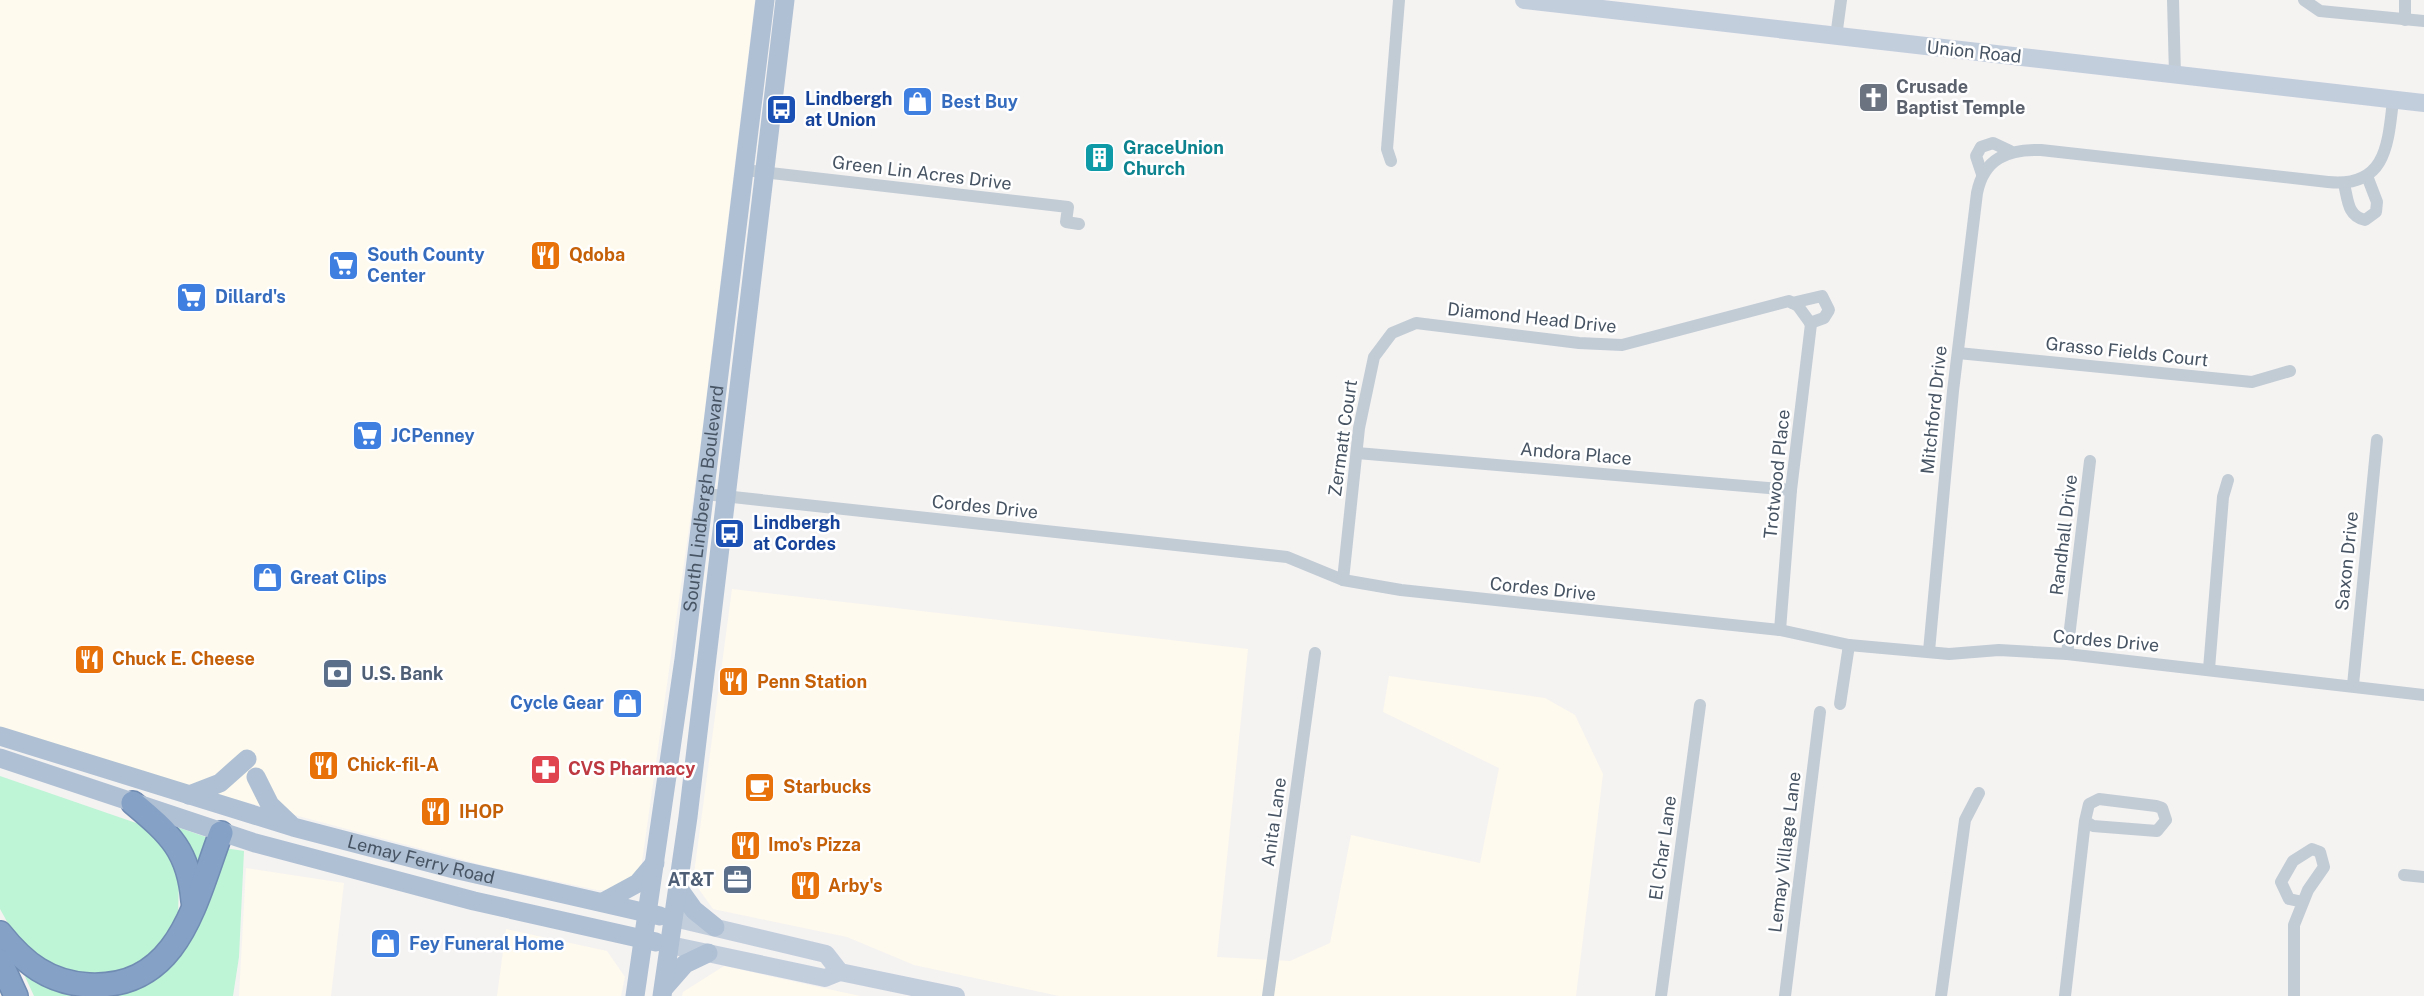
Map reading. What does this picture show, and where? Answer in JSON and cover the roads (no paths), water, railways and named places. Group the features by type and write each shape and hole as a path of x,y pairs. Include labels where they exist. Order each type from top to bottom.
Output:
{"highway":[{"path":"133,803 165,830 179,848 189,872 193,908"},
{"path":"0,933 18,956 46,976 74,984 111,986 141,976 166,957 183,933 221,833"},
{"path":"0,961 16,996"}],"main road":[{"name":"South Lindbergh Boulevard","path":"662,993 679,889 715,495 754,171 765,0"},
{"name":"South Lindbergh Boulevard","path":"754,171 785,0"},
{"name":"Union Road","path":"1524,0 2424,103"},
{"name":"South Lindbergh Boulevard","path":"635,996 715,495"},
{"name":"Lemay Ferry Road","path":"0,736 293,827 442,866 826,954 840,972"},
{"name":"Lemay Ferry Road","path":"0,758 221,833 474,901 825,978 840,972 956,996"},
{"path":"189,795 251,768 270,805 293,827"},
{"path":"603,902 638,883 656,862"},
{"path":"679,889 694,910 716,927"},
{"path":"605,930 629,954 639,972"},
{"path":"662,993 685,964 708,953"}],"street":[{"path":"1391,161 1387,149 1399,0"},
{"path":"1836,37 1841,0"},
{"path":"2173,0 2175,75"},
{"path":"2304,0 2320,11 2424,21"},
{"path":"2405,0 2405,20"},
{"path":"2344,184 2350,209 2355,216 2365,220 2376,212 2377,202 2367,176 2386,148 2393,100"},
{"name":"Mitchford Drive","path":"1928,651 1977,193 1982,174 1996,158 2010,151 2041,150 2344,184 2367,176"},
{"name":"Green Lin Acres Drive","path":"754,171 1068,207 1066,222 1079,224"},
{"name":"Trotwood Place","path":"1780,630 1791,490 1810,323 1824,318 1829,310 1827,299 1822,296 1813,296 1797,307"},
{"name":"Diamond Head Drive","path":"1416,323 1579,343 1622,345 1789,301 1797,307"},
{"path":"1797,307 1810,323"},
{"name":"Zermatt Court","path":"1343,580 1364,392 1374,357 1392,333 1416,323"},
{"name":"Grasso Fields Court","path":"1958,353 2252,383 2290,370"},
{"name":"Saxon Drive","path":"2353,685 2377,440"},
{"name":"Andora Place","path":"1357,453 1791,490"},
{"name":"Randhall Drive","path":"2067,654 2090,461"},
{"path":"2209,669 2223,496 2228,480"},
{"name":"Cordes Drive","path":"715,495 1287,557 1343,580 1401,590 1780,630 1849,645 1949,654 1999,650 2067,654 2424,695"},
{"path":"1840,704 1849,645"},
{"name":"Anita Lane","path":"1268,996 1315,653"},
{"name":"El Char Lane","path":"1661,996 1699,705"},
{"name":"Lemay Village Lane","path":"1785,996 1820,712"},
{"path":"1941,996 1965,820 1979,793"},
{"path":"2065,996 2085,821 2089,804 2099,799 2156,806 2162,808 2166,820 2157,831 2093,826 2085,821"},
{"path":"2404,875 2424,877"},
{"path":"2294,996 2292,947 2294,925 2302,902"}],"place":[{"name":"Crusade Baptist Temple","path":"1873,97"},
{"name":"Best Buy","path":"918,102"},
{"name":"Lindbergh at Union","path":"782,109"},
{"name":"GraceUnion Church","path":"1100,158"},
{"name":"Qdoba","path":"546,255"},
{"name":"South County Center","path":"344,265"},
{"name":"Dillard's","path":"192,297"},
{"name":"JCPenney","path":"368,436"},
{"name":"Lindbergh at Cordes","path":"730,533"},
{"name":"Great Clips","path":"267,578"},
{"name":"Chuck E. Cheese","path":"89,659"},
{"name":"U.S. Bank","path":"338,674"},
{"name":"Penn Station","path":"734,682"},
{"name":"Cycle Gear","path":"627,703"},
{"name":"Chick-fil-A","path":"324,765"},
{"name":"CVS Pharmacy","path":"545,769"},
{"name":"Starbucks","path":"760,787"},
{"name":"IHOP","path":"436,812"},
{"name":"Imo's Pizza","path":"745,845"},
{"name":"AT&T","path":"737,880"},
{"name":"Arby's","path":"805,886"},
{"name":"Fey Funeral Home","path":"386,944"}]}
